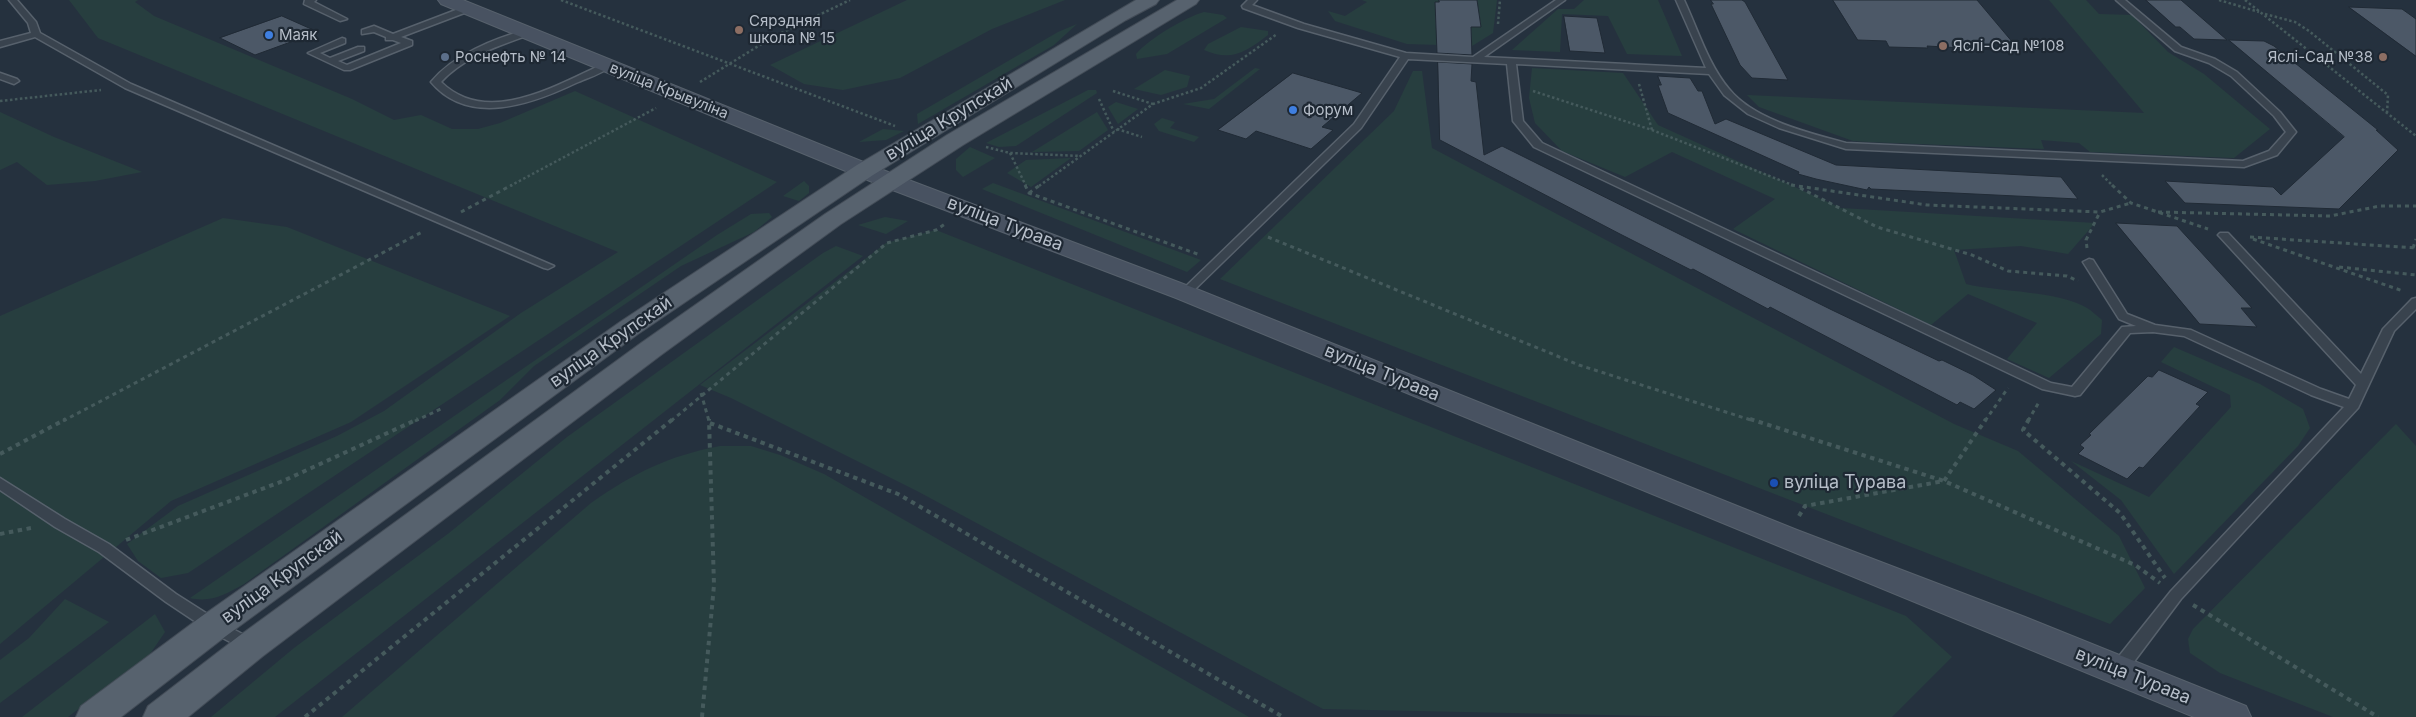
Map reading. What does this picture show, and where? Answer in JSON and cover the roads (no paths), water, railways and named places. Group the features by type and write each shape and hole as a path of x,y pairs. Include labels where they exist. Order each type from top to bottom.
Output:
{"main road":[{"name":"вуліца Крывуліна","path":"448,0 679,96 878,175"},
{"name":"вуліца Крупскай","path":"94,717 214,626 629,328 878,175 1119,16 1150,0"},
{"name":"вуліца Крупскай","path":"161,717 251,646 651,350 878,175 1190,0"},
{"name":"вуліца Турава","path":"878,175 1185,293 1786,538 2233,717"}],"lane":[{"path":"13,0 32,22 36,34 128,86 441,222 548,266"},
{"path":"312,0 307,2 343,19"},
{"path":"1253,0 1246,6 1301,26 1405,56 1477,58 1712,71"},
{"path":"1477,58 1561,0"},
{"path":"1680,0 1712,71 1728,93 1746,108 1790,130 1846,146 2244,164 2272,153 2291,132 2277,114 2234,74 2212,61 2178,49 2120,0"},
{"path":"384,36 469,8"},
{"path":"342,41 312,54 347,68 409,43 384,36 374,29 365,32"},
{"path":"528,32 464,58 446,70 436,82 449,95 473,105 495,105 519,102 606,66"},
{"path":"0,44 36,34"},
{"path":"320,57 351,45"},
{"path":"330,62 361,49"},
{"path":"1185,293 1358,126 1405,56"},
{"path":"1511,60 1518,121 1538,145 2047,386 2075,392 2126,330 2153,328 2187,333 2316,392 2353,404"},
{"path":"0,76 14,81"},
{"path":"2224,235 2362,383"},
{"path":"2089,262 2123,316 2153,328"},
{"path":"2118,670 2176,595 2353,404 2389,329 2416,302"},
{"path":"0,483 60,523 104,548 171,598 214,626 251,646"}],"place":[{"name":"Сярэдняя школа № 15","path":"739,30"},
{"name":"Маяк","path":"269,35"},
{"name":"Яслі-Сад №108","path":"1943,46"},
{"name":"Роснефть № 14","path":"445,57"},
{"name":"Яслі-Сад №38","path":"2383,57"},
{"name":"Форум","path":"1293,110"},
{"name":"вуліца Турава","path":"1774,483"}]}
